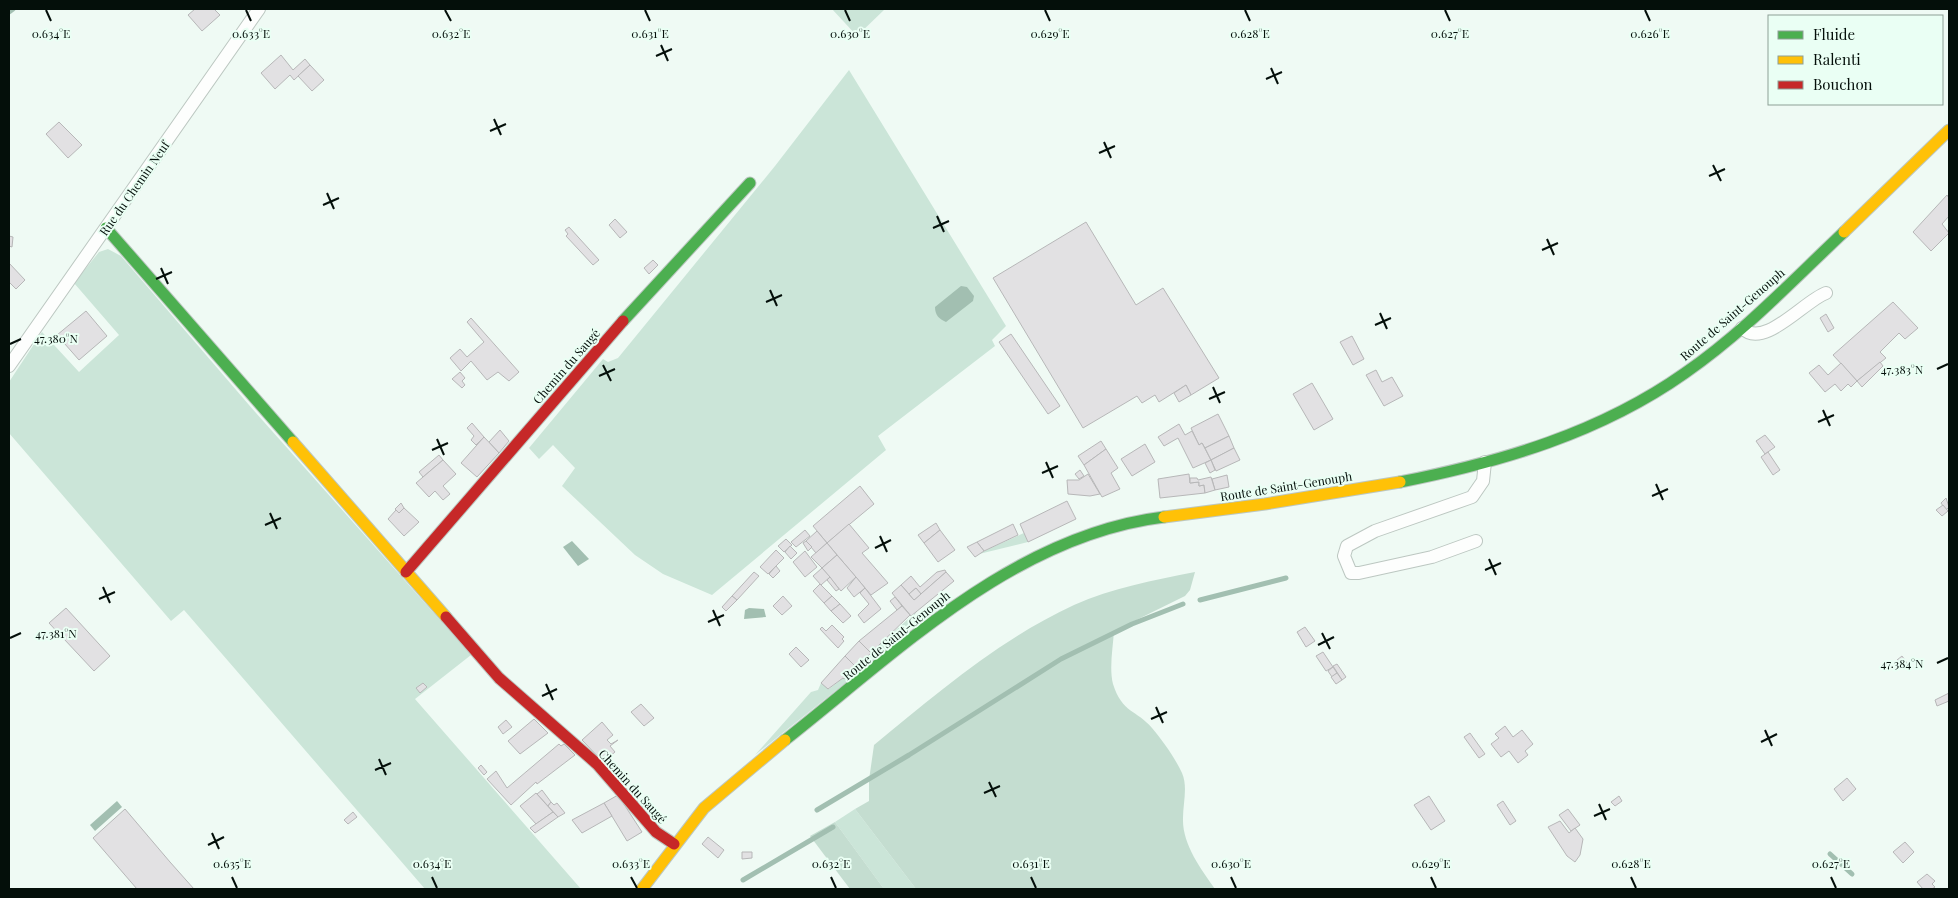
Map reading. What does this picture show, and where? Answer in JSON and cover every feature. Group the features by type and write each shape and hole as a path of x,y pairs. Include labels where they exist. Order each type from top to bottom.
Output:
{"street":[{"name":"Rue du Chemin Neuf","path":"9,366 259,9"},
{"name":"Route de Saint-Genouph","path":"642,889 674,844 704,808 736,779 964,598 1034,556 1084,536 1142,520 1295,500 1485,462 1583,430 1618,414 1686,373 1742,328 1899,182 1949,130"},
{"name":"Chemin du Saugé","path":"406,572 595,352 750,183"},
{"name":"Chemin du Saugé","path":"106,228 499,678 597,764 656,832 674,844"},
{"path":"1742,328 1753,334 1769,331 1809,301 1826,293"},
{"path":"1476,541 1432,557 1359,574 1352,573 1344,556 1347,546 1375,531 1472,497 1484,481 1485,462"}],"shaded area":[{"path":"832,9 885,9 857,36"},
{"path":"849,70 1006,326 992,340 995,346 878,436 886,450 712,595 663,574 635,555 562,486 575,468 553,445 539,459 529,448 603,359 608,362 618,358 775,166"},
{"path":"108,249 121,256 249,405 471,655 415,699 581,889 425,889 184,610 171,621 9,433 9,382 42,332 79,372 119,335 74,283 99,252"},
{"path":"961,286 967,287 974,296 973,301 946,322 941,320 935,307"},
{"path":"1024,533 1028,542 979,554 984,551"},
{"path":"572,541 589,559 578,566 563,547"},
{"path":"1195,572 1190,590 1185,596 1114,631 1111,671 1113,684 1121,701 1152,728 1176,761 1182,773 1185,784 1183,818 1186,837 1193,856 1215,889 916,889 855,809 869,801 869,780 874,745 969,669 1020,634 1047,619 1088,599 1118,589"},
{"path":"749,608 764,609 766,617 744,619 745,610"},
{"path":"918,610 894,644 755,755 811,692 818,690 821,683 829,689 844,679"},
{"path":"117,801 122,807 95,831 90,825"},
{"path":"855,809 916,889 884,889 835,822"},
{"path":"835,822 884,889 850,889 810,836"}],"building":[{"path":"195,9 214,9 220,15 202,31 188,15"},
{"path":"281,55 293,70 305,59 310,65 294,80 290,75 275,89 261,73"},
{"path":"310,65 324,80 312,91 298,76"},
{"path":"59,122 82,145 68,158 46,134"},
{"path":"1947,195 1949,198 1949,216 1942,224 1949,233 1931,251 1913,232"},
{"path":"615,219 627,232 620,238 609,225"},
{"path":"1086,222 1136,305 1163,288 1219,378 1191,395 1186,385 1159,402 1155,395 1142,403 1137,396 1083,428 993,278"},
{"path":"569,227 599,260 593,265 566,236 568,234 565,230"},
{"path":"9,236 13,237 12,247 9,246"},
{"path":"653,260 658,265 649,274 644,268"},
{"path":"9,263 25,280 16,289 9,282"},
{"path":"1893,302 1918,328 1905,339 1899,333 1880,352 1886,358 1857,381 1833,355"},
{"path":"86,311 107,336 79,360 57,335"},
{"path":"1826,314 1834,328 1828,332 1820,318"},
{"path":"471,318 519,372 509,381 498,372 487,380 471,361 461,371 450,358 460,349 467,357 484,342 467,322"},
{"path":"1011,334 1060,406 1048,414 999,342"},
{"path":"1352,336 1364,359 1353,365 1340,342"},
{"path":"1880,362 1883,366 1862,387 1857,381"},
{"path":"1841,363 1857,381 1851,387 1848,384 1841,391 1835,384 1825,392 1809,373 1819,365 1828,375"},
{"path":"1376,370 1382,382 1392,377 1403,396 1384,406 1366,375"},
{"path":"460,372 465,378 462,381 465,385 462,388 452,379"},
{"path":"1312,383 1333,419 1314,430 1293,394"},
{"path":"1186,385 1191,395 1179,402 1174,393"},
{"path":"1218,414 1229,436 1205,448 1202,443 1199,445 1191,428"},
{"path":"472,423 484,437 476,445 471,440 474,436 467,428"},
{"path":"1179,424 1185,435 1192,431 1199,445 1202,443 1211,460 1193,468 1178,438 1164,446 1158,437"},
{"path":"500,430 509,441 499,453 489,442"},
{"path":"1765,435 1775,447 1765,454 1756,441"},
{"path":"1229,436 1234,448 1211,460 1205,448"},
{"path":"484,437 499,453 477,477 461,463"},
{"path":"1101,441 1106,449 1084,465 1078,456"},
{"path":"1145,444 1155,462 1132,476 1121,459"},
{"path":"1234,448 1240,460 1216,471 1211,460"},
{"path":"1106,449 1118,468 1111,473 1120,489 1102,497 1084,465"},
{"path":"1768,452 1780,470 1773,475 1761,457"},
{"path":"439,455 443,460 423,477 419,472"},
{"path":"443,460 456,474 443,486 450,494 443,500 435,491 429,497 416,483"},
{"path":"1211,460 1215,470 1210,473 1205,463"},
{"path":"1080,470 1084,476 1079,479 1075,474"},
{"path":"1088,474 1100,494 1090,496 1068,494 1067,480 1079,480"},
{"path":"1189,474 1190,483 1199,482 1199,486 1204,485 1205,493 1160,498 1158,479"},
{"path":"1227,475 1229,487 1215,490 1212,479"},
{"path":"1211,477 1215,490 1205,493 1204,485 1199,486 1199,482 1190,483 1190,478 1197,478 1198,480"},
{"path":"860,486 874,504 827,543 813,526"},
{"path":"1946,498 1949,507 1946,510 1941,503"},
{"path":"1067,501 1076,519 1028,542 1020,524"},
{"path":"401,503 404,508 399,513 395,509"},
{"path":"1943,505 1948,511 1942,516 1936,510"},
{"path":"404,508 419,522 404,536 388,519 396,510 399,513"},
{"path":"936,523 940,530 924,543 918,535"},
{"path":"849,524 869,548 862,553 888,583 871,595 827,543"},
{"path":"1013,524 1018,535 984,551 977,542"},
{"path":"805,530 810,536 796,547 791,542"},
{"path":"940,530 955,550 938,562 924,543"},
{"path":"817,531 827,543 816,553 806,541"},
{"path":"786,539 792,545 784,552 778,546"},
{"path":"806,541 812,547 808,551 803,543"},
{"path":"977,542 984,551 975,557 967,547"},
{"path":"827,543 837,555 822,568 811,557"},
{"path":"790,546 797,553 791,559 785,552"},
{"path":"776,550 784,558 768,574 760,567"},
{"path":"805,551 817,567 805,577 793,562"},
{"path":"837,555 856,577 841,591 822,568"},
{"path":"776,566 780,571 773,578 769,574"},
{"path":"822,568 830,577 821,585 813,576"},
{"path":"945,570 946,572 921,594 916,588 909,594 901,585 911,576 920,587 937,572"},
{"path":"754,572 759,576 737,600 732,596"},
{"path":"946,572 954,581 911,616 892,593 901,585 914,600"},
{"path":"830,577 839,589 836,591 827,580"},
{"path":"856,577 865,588 854,597 847,588"},
{"path":"820,584 832,596 824,603 813,591"},
{"path":"865,588 881,609 864,623 858,615 869,604 860,593"},
{"path":"916,588 921,594 914,600 909,594"},
{"path":"732,596 737,600 726,611 722,607"},
{"path":"783,596 792,606 782,615 773,606"},
{"path":"832,596 840,604 831,611 824,603"},
{"path":"895,597 902,606 897,610 890,601"},
{"path":"840,604 851,616 843,623 831,611"},
{"path":"902,606 910,615 872,654 859,641"},
{"path":"66,608 110,656 94,671 49,623"},
{"path":"832,625 844,637 842,639 844,641 838,648 820,629 822,627 826,631"},
{"path":"1305,627 1315,641 1306,647 1297,632"},
{"path":"859,641 871,653 856,667 845,656"},
{"path":"796,647 809,660 801,667 789,654"},
{"path":"1323,652 1333,667 1326,671 1316,656"},
{"path":"845,656 856,667 844,679 828,689 821,683"},
{"path":"1902,656 1907,663 1901,666 1897,660"},
{"path":"1337,664 1346,677 1342,680 1333,666"},
{"path":"1333,667 1337,673 1332,677 1328,671"},
{"path":"1337,673 1342,680 1336,684 1331,677"},
{"path":"423,683 427,687 420,693 416,688"},
{"path":"1949,693 1949,701 1937,706 1935,700"},
{"path":"641,704 654,718 644,726 631,712"},
{"path":"534,719 548,733 520,754 508,741"},
{"path":"506,720 512,727 503,734 498,727"},
{"path":"602,722 613,735 607,740 611,744 618,740 610,746 615,752 603,762 582,740"},
{"path":"1505,726 1513,737 1522,730 1533,744 1525,751 1528,755 1518,763 1509,751 1501,757 1491,744 1499,738 1495,734"},
{"path":"1470,733 1485,754 1479,758 1464,737"},
{"path":"559,744 561,746 564,744 575,755 537,784 536,782 511,805 487,779 496,771 507,788"},
{"path":"481,765 487,772 484,775 478,768"},
{"path":"1847,778 1856,789 1843,801 1834,789"},
{"path":"542,790 551,802 548,806 537,794"},
{"path":"536,793 553,812 536,824 520,806"},
{"path":"618,795 642,832 627,841 604,803"},
{"path":"1429,796 1445,821 1431,830 1414,805"},
{"path":"1619,796 1622,801 1615,806 1611,802"},
{"path":"1503,801 1516,821 1510,825 1497,805"},
{"path":"551,802 554,805 557,803 565,813 558,817 548,806"},
{"path":"604,803 612,816 582,833 572,820"},
{"path":"125,809 194,889 137,889 93,838"},
{"path":"1568,809 1580,825 1571,831 1559,815"},
{"path":"353,812 357,817 348,824 344,820"},
{"path":"553,812 558,817 535,833 530,828"},
{"path":"1560,821 1569,833 1575,828 1583,839 1580,855 1575,862 1567,856 1548,827"},
{"path":"708,837 724,850 718,858 702,844"},
{"path":"1905,842 1914,852 1903,863 1893,852"},
{"path":"742,852 752,852 752,858 742,859"},
{"path":"1927,874 1935,881 1932,884 1935,887 1932,889 1923,889 1917,882"}],"waterway":[{"path":"9,12 13,9"},
{"path":"1200,600 1286,578"},
{"path":"817,810 909,755 1061,659 1132,624 1183,604"},
{"path":"743,880 833,827"},
{"path":"1830,854 1852,874"}],"traffic: fast":[{"path":"623,321 750,183"},
{"path":"106,228 293,442"},
{"path":"1400,482 1512,455 1584,429 1619,413 1685,373 1727,341 1767,306 1844,232"},
{"path":"785,740 915,635 961,602 1008,572 1058,547 1110,528 1164,517"}],"traffic: slow":[{"path":"1844,232 1949,130"},
{"path":"293,442 446,617"},
{"path":"1164,517 1265,504 1400,482"},
{"path":"642,889 704,808 785,740"}],"traffic: jam":[{"path":"406,572 623,321"},
{"path":"446,617 499,678 597,764 656,832 674,844"}]}
